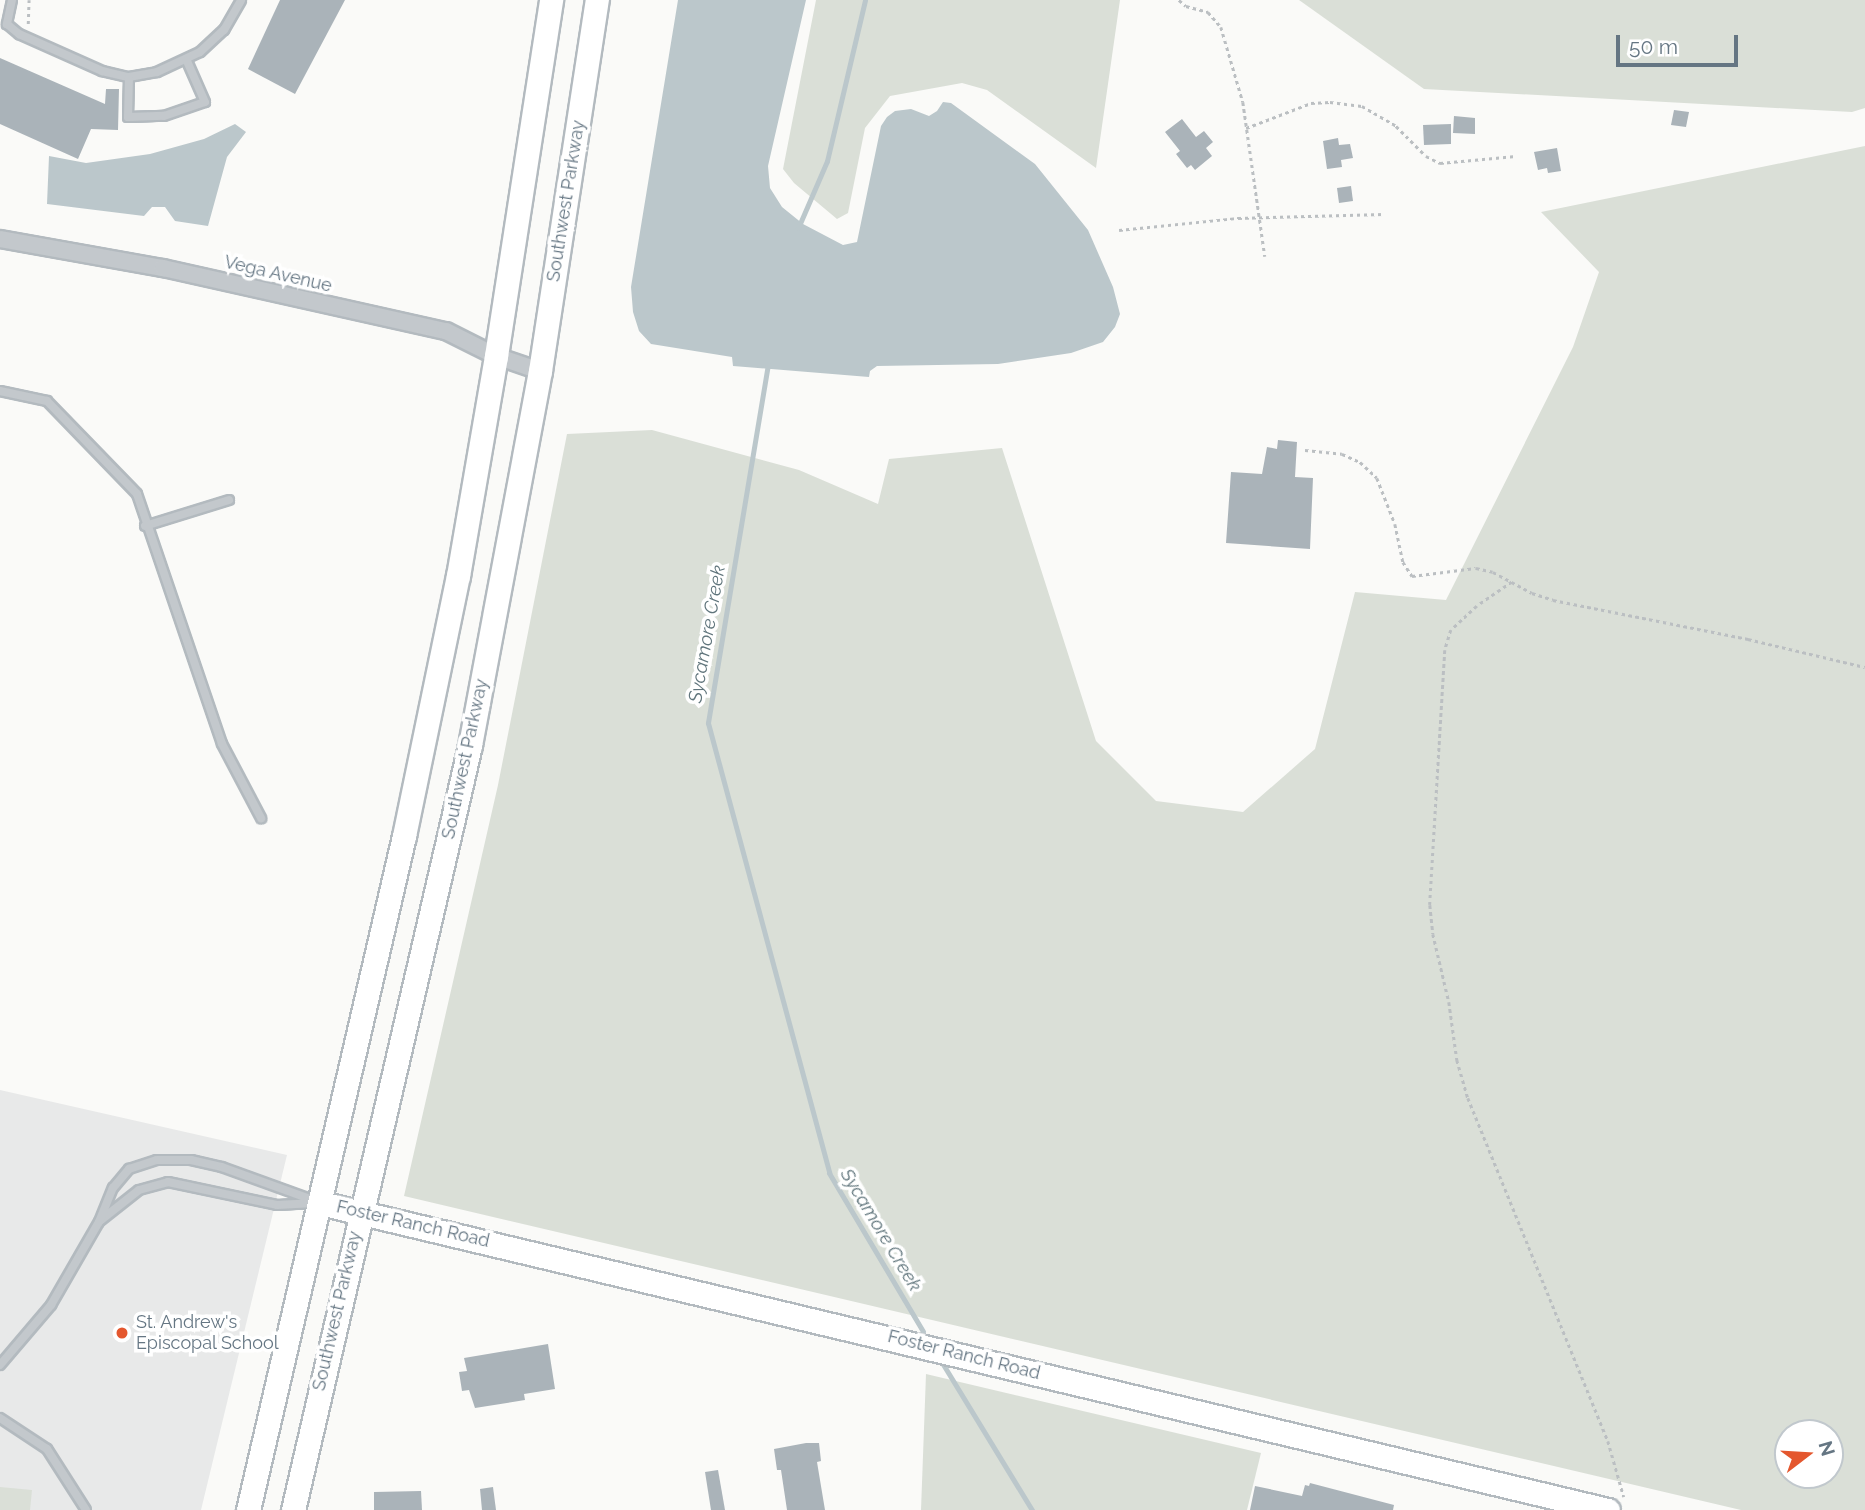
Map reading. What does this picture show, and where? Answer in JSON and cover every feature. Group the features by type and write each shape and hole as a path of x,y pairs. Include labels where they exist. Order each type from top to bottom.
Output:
{"main road":[{"path":"248,1510 404,836 457,576 496,356 551,0"},
{"name":"Southwest Parkway","path":"293,1510 359,1212 470,745 540,372 597,0"},
{"name":"Foster Ranch Road","path":"320,1203 1616,1504"}],"street":[{"name":"Vega Avenue","path":"0,239 163,268 446,331 496,356 540,372"}],"lane":[{"path":"12,0 7,24 19,34 102,71 129,76 158,72 187,61 224,30 241,0"},
{"path":"129,76 128,117 164,117 205,102 187,61"},
{"path":"0,391 47,401 137,494 145,526 222,744 261,818"},
{"path":"145,526 229,500"},
{"path":"0,1365 51,1305 99,1222 113,1188 130,1169 173,1159 222,1167 320,1203"},
{"path":"99,1222 139,1190 168,1182 277,1206 320,1203"},
{"path":"0,1418 47,1450 86,1510"}],"path":[{"path":"28,24 29,0"},
{"path":"1179,0 1186,6 1208,12 1221,27 1243,102 1265,256"},
{"path":"1246,128 1311,103 1330,102 1362,106 1396,126 1426,156 1440,163 1516,156"},
{"path":"1119,230 1258,217 1384,214"},
{"path":"1305,450 1342,454 1360,462 1377,478 1395,524 1404,562 1412,576 1476,568 1493,572 1552,600 1748,639 1865,667"},
{"path":"1512,582 1476,606 1451,630 1445,650 1430,905 1433,934 1449,1002 1457,1060 1468,1098 1608,1441 1616,1504"}],"shaded area":[{"path":"678,0 806,0 768,166 770,188 782,207 803,224 843,245 857,242 881,126 887,117 895,111 911,109 929,116 937,111 943,102 951,103 1035,164 1088,230 1113,287 1120,314 1115,327 1103,342 1071,353 998,364 877,366 870,371 869,377 733,366 732,357 651,344 639,331 633,312 631,287"},
{"path":"816,0 1120,0 1096,168 987,90 962,83 890,96 865,128 848,213 837,219 794,183 783,169"},
{"path":"1299,0 1865,0 1865,108 1852,112 1424,89"},
{"path":"235,124 246,132 227,157 208,226 175,221 165,207 152,207 144,216 47,204 49,156 86,163 150,154 204,139"},
{"path":"1865,146 1865,1510 1741,1510 404,1196 498,785 567,434 652,430 799,470 878,504 889,459 1002,448 1096,741 1156,801 1243,812 1315,749 1355,592 1446,600 1573,347 1599,272 1541,212"},
{"name":"St. Andrew's Episcopal School","path":"0,1090 287,1155 201,1510 0,1510"},
{"path":"926,1374 1261,1453 1247,1510 921,1510"},
{"path":"0,1487 32,1490 30,1510 0,1510"}],"building":[{"path":"280,0 345,0 295,94 248,69"},
{"path":"0,58 105,104 106,89 119,89 118,130 91,129 78,159 0,124"},
{"path":"1674,110 1689,112 1686,127 1671,125"},
{"path":"1454,116 1475,118 1475,134 1453,133"},
{"path":"1182,119 1196,137 1204,131 1213,142 1206,148 1212,156 1195,170 1191,165 1187,168 1176,154 1180,151 1165,132"},
{"path":"1451,124 1451,144 1424,145 1423,125"},
{"path":"1338,138 1339,145 1350,144 1353,158 1341,160 1342,167 1327,169 1323,141"},
{"path":"1557,148 1561,171 1548,173 1547,168 1538,170 1534,152"},
{"path":"1351,186 1353,201 1339,203 1337,188"},
{"path":"1278,440 1297,442 1295,477 1313,478 1310,549 1226,543 1231,472 1262,474 1267,447 1277,449"},
{"path":"548,1344 555,1389 524,1394 525,1400 475,1408 469,1390 462,1391 459,1372 467,1371 464,1358"},
{"path":"819,1443 821,1461 817,1462 825,1510 787,1510 781,1470 777,1470 774,1449"},
{"path":"718,1470 725,1510 711,1510 705,1472"},
{"path":"1310,1483 1394,1505 1393,1510 1250,1510 1255,1486 1302,1496 1305,1485 1309,1486"},
{"path":"493,1487 496,1510 482,1510 480,1489"},
{"path":"421,1491 422,1510 374,1510 374,1492"}],"waterway":[{"name":"Sycamore Creek","path":"798,228 827,161 865,0"},
{"name":"Sycamore Creek","path":"768,364 708,723 829,1173 923,1331"},
{"name":"Sycamore Creek","path":"941,1361 1032,1510"}],"place":[{"name":"St. Andrew's Episcopal School","path":"122,1333"}]}
